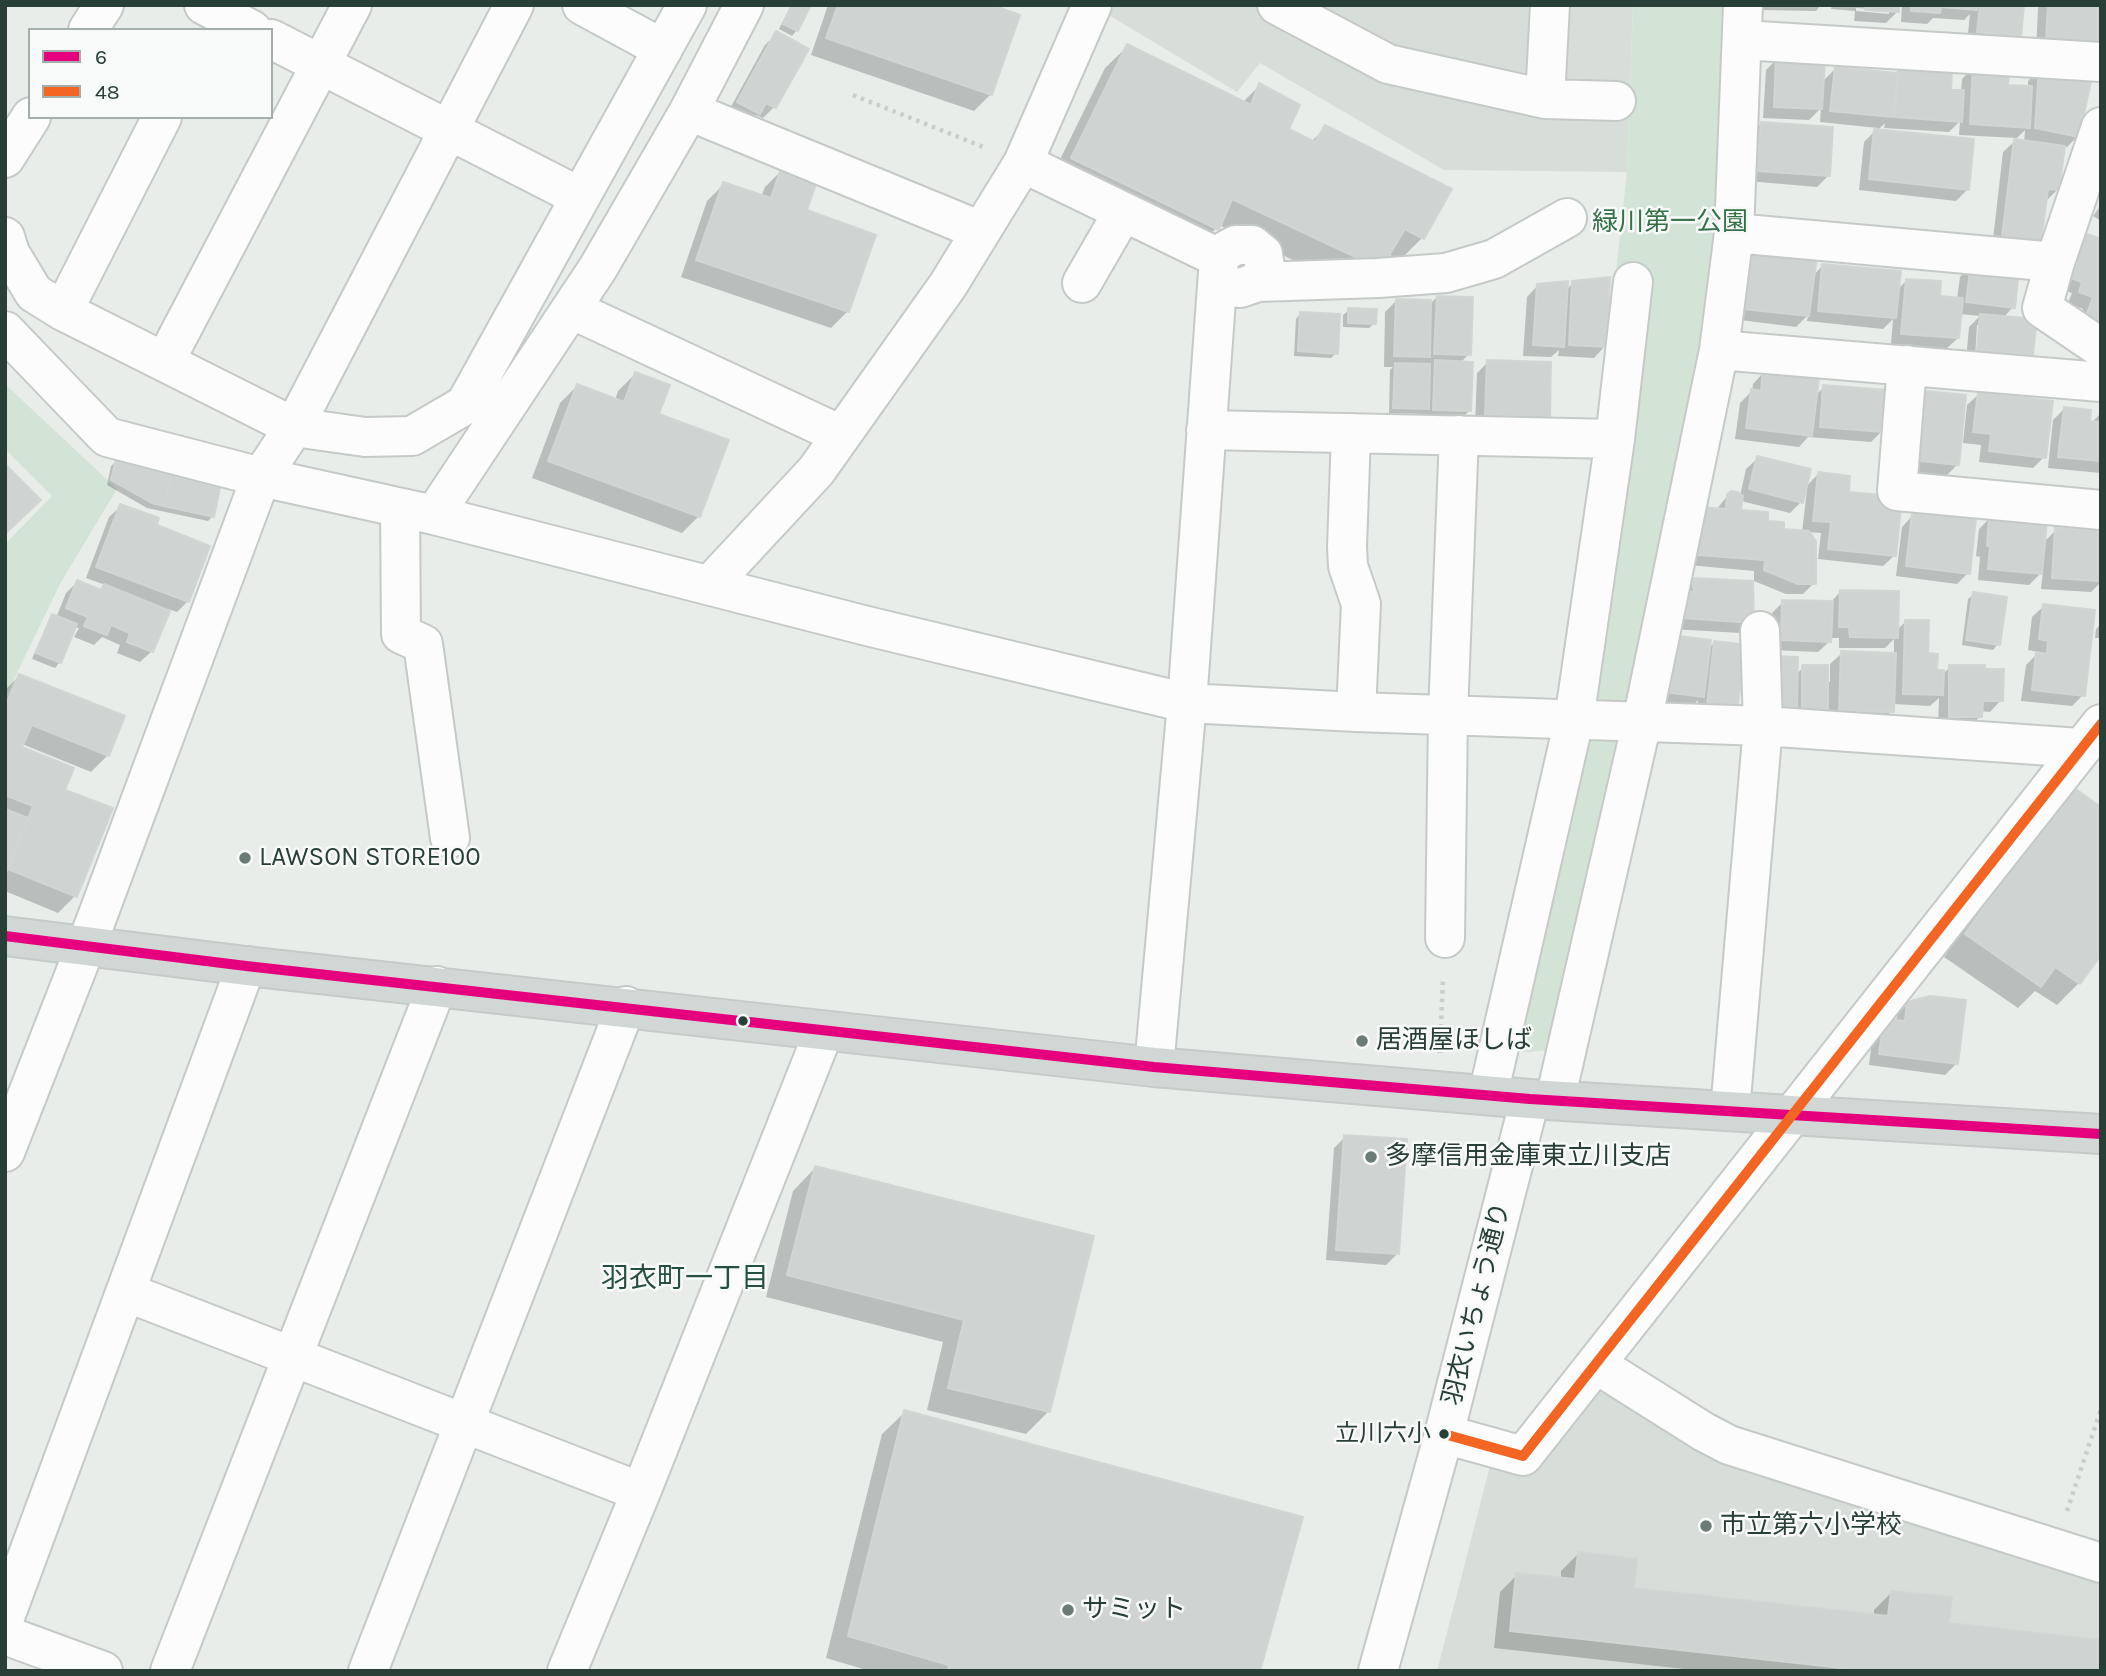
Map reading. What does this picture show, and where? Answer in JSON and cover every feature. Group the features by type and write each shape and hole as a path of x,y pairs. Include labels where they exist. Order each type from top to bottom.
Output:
{"main road":[{"path":"5,936 87,944 246,966 626,1006 824,1031 1154,1067 1543,1099 2101,1134"}],"street":[{"path":"89,28 104,5"},
{"path":"164,361 352,5"},
{"path":"5,1152 87,944 261,477 294,427 514,5"},
{"path":"582,5 663,49"},
{"path":"5,237 10,253 34,293 63,311 294,427 365,438 412,436 465,405 687,5"},
{"path":"450,838 423,644 401,634 417,512 571,309 598,268 689,111 744,5"},
{"path":"710,585 816,471 948,285 1023,163 1092,5"},
{"path":"1277,5 1388,64 1545,99 1616,101"},
{"path":"1545,99 1550,5"},
{"path":"209,16 246,28"},
{"path":"1742,23 2101,62"},
{"name":"羽衣いちょう通り","path":"1378,1671 1444,1434 1543,1099 1642,722 1718,349 1734,233 1742,23"},
{"path":"273,40 580,197"},
{"path":"689,111 981,231"},
{"path":"5,158 30,119"},
{"path":"63,311 161,119"},
{"path":"2101,127 2042,308 2101,348"},
{"path":"1023,163 1123,212 1219,267"},
{"path":"1082,283 1123,212"},
{"path":"1154,1067 1187,702 1219,267 1225,251 1236,245 1252,245 1263,254 1265,267 1258,282 1446,274 1494,259 1567,218"},
{"path":"1734,233 2055,262"},
{"path":"1488,1095 1574,720 1615,439 1633,282"},
{"path":"571,309 841,435"},
{"path":"5,331 107,438 261,477 417,512 867,626 1187,702 1356,712 2090,736"},
{"path":"1718,349 2101,382"},
{"path":"1907,365 1897,491 2101,510"},
{"path":"1206,430 1615,439"},
{"path":"1351,433 1348,566 1361,604 1356,712"},
{"path":"1445,938 1448,715 1459,435"},
{"path":"1730,1111 1763,726 1760,631"},
{"path":"1444,1434 1523,1456 2090,736"},
{"path":"5,1617 246,966"},
{"path":"170,1671 437,986"},
{"path":"368,1671 626,1006"},
{"path":"567,1671 824,1031"},
{"path":"126,1292 641,1492"},
{"path":"1596,1364 1704,1433 1729,1445 2101,1563"},
{"path":"5,1635 103,1671"}],"path":[{"path":"853,95 1023,163"},
{"path":"1440,1055 1445,938"},
{"path":"2054,1547 2101,1409"}],"shaded area":[{"path":"1111,5 1633,5 1627,172 1444,170 1260,63 1237,92 1107,14"},
{"name":"市立第六小学校","path":"1619,1392 2101,1580 2101,1671 1437,1671 1490,1466 1590,1393"}],"green space":[{"name":"緑川第一公園","path":"1633,5 1728,5 1710,335 1631,709 1584,703 1645,275 1616,272 1627,172"},
{"path":"5,384 117,489 60,584 5,698 5,544 52,496 5,449"},
{"path":"1579,740 1619,741 1554,1050 1512,1053"}],"building":[{"path":"792,5 811,5 798,31 783,24"},
{"path":"838,5 992,5 1020,15 992,95 826,38"},
{"path":"1865,5 1899,5 1899,12 1865,10"},
{"path":"1911,5 1977,5 1977,10 1941,7 1940,13 1911,11"},
{"path":"1980,5 2024,5 2021,37 1977,32"},
{"path":"2048,5 2101,5 2101,45 2046,41"},
{"path":"776,31 809,49 776,108 766,103 760,114 737,102"},
{"path":"1127,44 1251,105 1259,83 1300,105 1289,129 1315,142 1325,125 1452,189 1424,239 1405,229 1381,269 1232,199 1219,230 1071,158"},
{"path":"1776,57 1825,60 1822,109 1774,107"},
{"path":"1973,66 2009,67 2008,85 2032,86 2030,128 1970,124"},
{"path":"1835,67 1897,73 1893,117 1830,111"},
{"path":"1899,67 1952,71 1951,90 1964,90 1962,122 1895,117"},
{"path":"2039,68 2092,77 2079,137 2035,128"},
{"path":"1761,122 1833,127 1830,176 1757,171"},
{"path":"1874,129 1974,139 1969,190 1869,179"},
{"path":"2014,139 2065,146 2059,190 2048,189 2041,242 2002,237"},
{"path":"781,168 817,181 807,210 876,235 849,312 696,260 723,182 771,198"},
{"path":"2084,233 2101,239 2101,331 2083,324 2093,297 2079,292 2082,282 2068,277"},
{"path":"1750,248 1817,256 1809,316 1743,309"},
{"path":"1822,264 1901,271 1896,318 1818,311"},
{"path":"1971,264 2019,269 2015,308 1966,302"},
{"path":"1610,277 1607,347 1569,345 1572,281"},
{"path":"1906,279 1941,281 1940,296 1963,298 1959,338 1901,334"},
{"path":"1568,281 1564,347 1533,345 1537,284"},
{"path":"1437,296 1473,297 1471,355 1434,354"},
{"path":"1396,299 1431,300 1430,357 1394,356"},
{"path":"1348,308 1377,309 1376,324 1348,323"},
{"path":"1300,312 1340,314 1338,354 1298,351"},
{"path":"1980,314 2037,319 2033,355 1977,350"},
{"path":"1435,360 1473,362 1471,411 1433,410"},
{"path":"1487,360 1551,362 1550,417 1485,415"},
{"path":"1395,363 1430,364 1429,409 1393,408"},
{"path":"1763,370 1819,378 1812,436 1746,428 1751,389 1761,391"},
{"path":"635,372 670,385 659,414 729,440 700,517 548,461 577,384 624,402"},
{"path":"1823,385 1887,390 1884,432 1820,427"},
{"path":"1918,390 1966,395 1959,465 1911,460"},
{"path":"1978,392 2053,401 2046,458 1989,451 1991,434 1973,432"},
{"path":"2064,407 2091,410 2090,421 2100,422 2101,417 2101,461 2058,457"},
{"path":"1757,456 1811,469 1803,503 1749,489"},
{"path":"116,459 172,473 164,506 152,503 111,480"},
{"path":"5,464 41,500 5,534"},
{"path":"1818,472 1850,476 1849,492 1902,497 1896,556 1828,549 1831,522 1813,521"},
{"path":"172,473 221,483 214,517 164,506"},
{"path":"1731,491 1743,496 1741,510 1768,512 1768,521 1784,522 1784,529 1809,531 1816,541 1816,584 1798,584 1764,570 1765,560 1698,555 1701,507 1726,509 1727,494"},
{"path":"1929,503 1977,509 1970,574 1906,566 1912,513 1927,516"},
{"path":"120,504 159,518 157,525 210,546 189,602 96,567"},
{"path":"1989,516 2047,521 2042,574 1988,569"},
{"path":"2055,528 2101,531 2101,581 2052,578"},
{"path":"1692,578 1753,581 1754,623 1681,618 1684,592 1694,592"},
{"path":"77,580 101,590 104,584 170,611 153,652 127,642 130,633 111,625 107,635 84,626 88,617 66,608"},
{"path":"1840,590 1899,591 1898,638 1850,637 1849,627 1839,627"},
{"path":"1973,592 2007,597 2000,645 1966,640"},
{"path":"1782,600 1833,601 1831,642 1781,640"},
{"path":"2043,604 2095,610 2085,696 2032,690 2036,652 2047,654 2048,641 2039,639"},
{"path":"52,614 77,624 61,663 36,653"},
{"path":"1905,620 1929,620 1928,653 1938,654 1937,670 1944,670 1943,695 1903,694"},
{"path":"1671,635 1711,640 1704,697 1664,692"},
{"path":"1714,641 1747,645 1737,709 1707,706"},
{"path":"1841,651 1896,653 1894,712 1839,711"},
{"path":"1772,656 1798,657 1797,708 1771,708"},
{"path":"1802,665 1828,665 1828,710 1802,710"},
{"path":"1949,665 1985,665 1985,669 2004,669 2003,701 1983,701 1982,717 1949,717"},
{"path":"19,674 125,716 109,756 32,725 22,747 74,768 65,790 113,808 77,897 8,869 33,806 5,795 5,707"},
{"path":"2070,785 2101,807 2101,955 2080,984 2055,967 2041,987 1965,934"},
{"path":"5,809 28,818 5,875"},
{"path":"1930,996 1966,1000 1958,1064 1879,1054 1884,1019 1905,1021 1907,1002"},
{"path":"1344,1135 1407,1139 1399,1254 1336,1250"},
{"path":"815,1166 1094,1236 1050,1412 948,1388 964,1320 787,1275"},
{"path":"904,1410 1303,1517 1260,1671 948,1671 949,1665 848,1636"},
{"path":"1578,1552 1637,1559 1634,1588 1888,1616 1891,1591 1952,1597 1949,1623 2101,1640 2101,1671 1868,1671 1510,1631 1516,1573 1575,1579"}],"transit line":[{"name":"48","path":"1444,1434 1523,1456 2101,724"},
{"name":"6","path":"5,936 246,966 1154,1067 1530,1099 2101,1134"}],"place":[{"name":"LAWSON STORE100","path":"245,858"},
{"name":"居酒屋ほしば","path":"1362,1041"},
{"name":"多摩信用金庫東立川支店","path":"1371,1157"},
{"name":"立川六小","path":"1444,1434"},
{"name":"市立第六小学校","path":"1706,1526"},
{"name":"サミット","path":"1068,1610"}],"district":[{"name":"羽衣町一丁目","path":"685,1279"}]}
